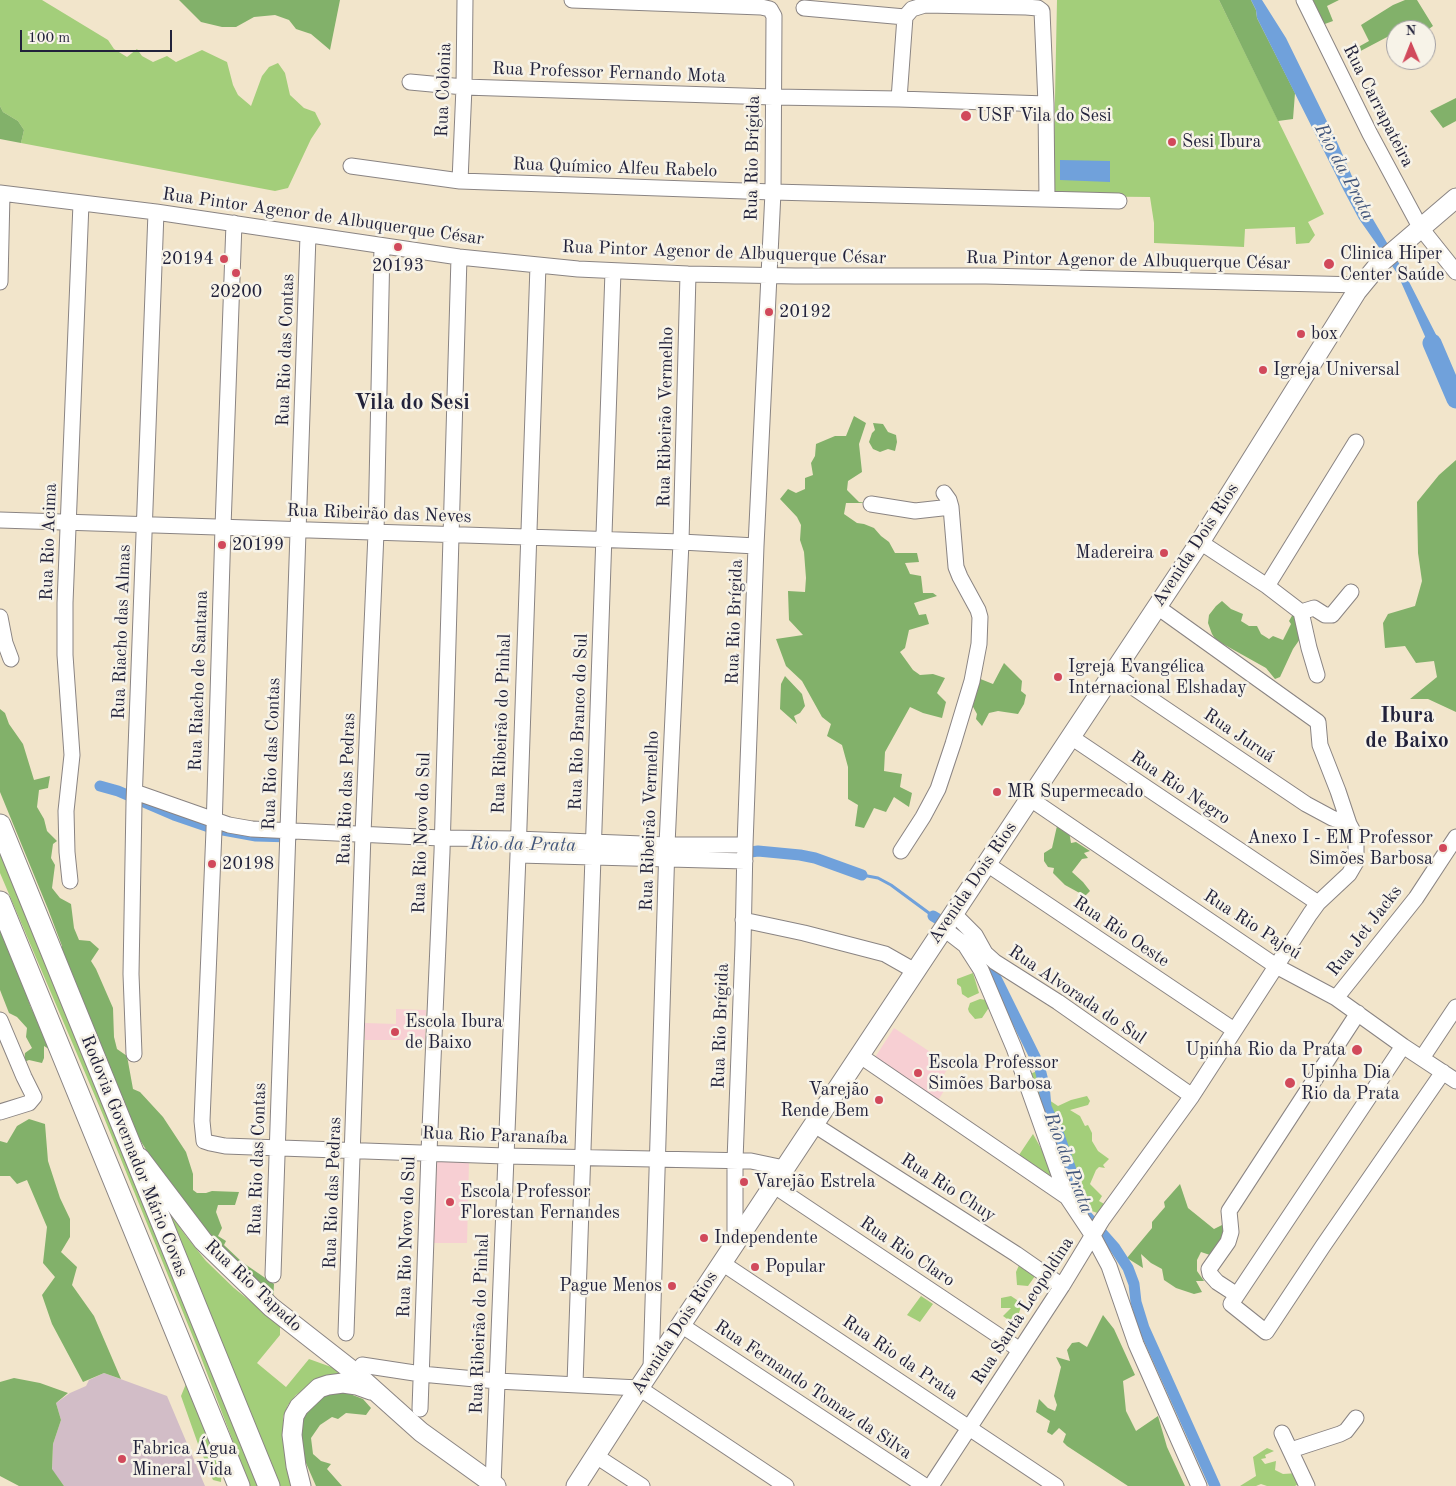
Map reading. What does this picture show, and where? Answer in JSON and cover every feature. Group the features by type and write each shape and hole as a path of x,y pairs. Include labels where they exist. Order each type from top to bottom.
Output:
{"highway":[{"name":"Rodovia Governador Mário Covas","path":"0,825 128,1143 270,1486"},
{"name":"Rodovia Governador Mário Covas","path":"0,904 239,1486"}],"main road":[{"name":"Avenida Dois Rios","path":"576,1486 651,1369 1200,542 1361,285 1389,254 1456,198"},
{"name":"Rua Rio Tapado","path":"128,1143 204,1241 228,1267 272,1307 354,1372 428,1437 494,1485"},
{"name":"Rua Rio Tapado","path":"301,1486 292,1435 294,1416 298,1407 319,1388 328,1385 357,1385 374,1391"}],"street":[{"name":"Rua Colônia","path":"460,181 465,0"},
{"name":"Rua Rio Brígida","path":"572,0 765,7 772,10 774,16 773,192 756,546 735,1161 735,1243"},
{"name":"Rua Carrapateira","path":"1304,0 1370,134 1420,227 1456,272"},
{"path":"899,99 905,16 912,9 925,5 1038,8 1042,11 1046,104 1047,199"},
{"path":"804,8 905,16"},
{"name":"Rua Professor Fernando Mota","path":"410,82 464,87 1046,104"},
{"name":"Rua Químico Alfeu Rabelo","path":"351,166 460,181 773,192 1119,201"},
{"path":"0,282 1,194"},
{"name":"Rua Pintor Agenor de Albuquerque César","path":"1,194 156,212 459,257 614,271 768,276 986,276 1361,285"},
{"name":"Rua Rio Acima","path":"70,881 66,810 72,755 65,655 65,603 81,203"},
{"name":"Rua Riacho das Almas","path":"134,1054 131,974 135,796 156,212"},
{"name":"Rua Riacho de Santana","path":"204,1140 202,1121 234,223"},
{"name":"Rua Rio das Contas","path":"273,1275 308,235"},
{"name":"Rua Rio das Pedras","path":"346,1333 363,839 376,533 382,246"},
{"name":"Rua Rio Novo do Sul","path":"420,1409 441,842 459,257"},
{"name":"Rua Ribeirão do Pinhal","path":"494,1485 538,265"},
{"name":"Rua Rio Branco do Sul","path":"575,1384 603,541 614,271"},
{"name":"Rua Ribeirão Vermelho","path":"651,1369 667,853 681,542 688,274"},
{"path":"1267,586 1356,442"},
{"path":"871,504 919,511 948,500 956,567 978,610 981,626 980,644 972,681 954,744 938,789 901,851"},
{"name":"Rua Ribeirão das Neves","path":"0,520 756,546"},
{"path":"1200,542 1267,586 1301,612 1317,675"},
{"path":"1301,612 1314,608 1323,614 1332,615 1351,592"},
{"name":"Rua Santa Leopoldina","path":"932,1486 1062,1286 1096,1230 1192,1096 1318,903 1350,874 1356,862 1356,836 1349,824 1318,742 1318,722 1156,606"},
{"path":"0,618 3,637 11,659"},
{"name":"Rua Juruá","path":"1112,673 1306,804 1332,818 1349,824"},
{"name":"Rua Rio Negro","path":"1070,737 1318,903"},
{"path":"135,796 214,823 288,836 667,853 745,853"},
{"name":"Rua Rio Pajeú","path":"1029,798 1276,966 1336,998 1456,1081"},
{"name":"Rua Jet Jacks","path":"1336,998 1416,898 1456,837"},
{"name":"Rua Rio Oeste","path":"987,864 1234,1030"},
{"path":"743,920 804,933 885,954 915,971"},
{"path":"948,921 981,970 1014,1048 1067,1198"},
{"name":"Rua Alvorada do Sul","path":"948,921 976,935 985,953 995,962 1058,1002 1192,1096"},
{"path":"1422,1058 1456,1007"},
{"path":"1358,1013 1229,1210 1231,1232 1228,1242 1209,1270 1217,1282 1266,1332 1443,1072"},
{"path":"0,1020 7,1056 24,1077 33,1092 34,1099 0,1112"},
{"path":"1234,1300 1403,1046"},
{"path":"859,1055 1067,1198 1096,1230 1128,1324 1146,1369 1199,1486"},
{"name":"Rua Rio Chuy","path":"813,1124 1008,1249 1062,1286"},
{"name":"Rua Rio Paranaíba","path":"204,1140 210,1144 225,1146 505,1156 735,1161 759,1162 784,1168"},
{"name":"Rua Rio Claro","path":"773,1185 1020,1350"},
{"name":"Rua Rio da Prata","path":"722,1263 1056,1486"},
{"name":"Rua Fernando Tomaz da Silva","path":"681,1324 925,1486"},
{"path":"362,1365 421,1374 498,1382 639,1388 786,1486"},
{"path":"1291,1450 1340,1434 1346,1431 1356,1418"},
{"path":"1282,1433 1307,1486"},
{"path":"596,1456 642,1486"}],"shaded area":[{"name":"Escola Ibura de Baixo","path":"396,1009 426,1010 425,1040 365,1040 365,1023 396,1024"},
{"name":"Escola Professor Simões Barbosa","path":"894,1028 950,1065 938,1084 945,1089 936,1104 872,1062"},
{"name":"Escola Professor Florestan Fernandes","path":"434,1160 469,1162 467,1243 431,1243"},
{"name":"Fabrica Água Mineral Vida","path":"104,1373 167,1396 205,1486 64,1486 52,1470 53,1444 61,1420 56,1403 70,1393 86,1386 89,1380"}],"green space":[{"path":"0,0 42,0 108,40 114,49 127,57 137,49 142,56 153,62 167,56 176,62 202,50 227,62 233,85 238,95 251,106 262,76 269,67 278,63 285,73 290,95 304,108 315,112 321,124 311,139 288,188 275,191 21,143 24,130 18,121 3,112 0,106"},
{"path":"179,0 340,0 330,50 311,34 296,29 289,20 275,15 254,17 236,27 222,27 201,22"},
{"name":"Sesi Ibura","path":"1057,0 1219,0 1324,214 1308,222 1315,235 1309,243 1296,244 1295,227 1245,229 1244,247 1154,243 1154,223 1150,197 1053,196"},
{"path":"1219,0 1251,0 1256,10 1257,18 1295,93 1293,119 1278,121"},
{"path":"1311,0 1339,0 1327,6 1333,21 1322,25"},
{"path":"1405,0 1417,0 1429,20 1386,20 1386,38 1353,55 1351,51 1369,41 1361,25 1393,5"},
{"path":"1456,98 1456,121 1443,128 1430,111"},
{"path":"0,106 3,112 18,121 24,130 21,143 0,139"},
{"path":"854,416 866,423 859,444 862,472 848,481 847,490 859,502 868,503 846,503 844,514 857,523 874,528 889,542 895,553 917,553 919,562 905,563 910,574 921,576 923,593 933,593 937,596 914,603 919,615 926,614 929,624 909,630 905,648 900,652 913,670 920,675 933,674 945,678 937,693 946,702 942,718 910,707 885,752 884,771 902,774 900,787 912,793 909,807 894,797 886,812 874,808 864,828 855,826 858,805 848,799 848,767 842,745 827,736 831,724 822,717 802,681 786,666 776,639 803,635 789,620 788,591 805,592 806,578 804,552 800,540 801,525 797,517 780,499 788,489 796,493 805,489 805,478 813,475 811,463 815,456 816,444 835,436 846,436"},
{"path":"873,423 883,424 888,432 896,435 895,451 888,449 880,452 873,449 869,442 875,430"},
{"path":"1456,460 1456,712 1428,699 1410,699 1437,677 1434,661 1416,663 1405,646 1385,648 1383,623 1388,614 1415,606 1422,581 1418,553 1417,502 1439,475"},
{"path":"1222,601 1231,609 1243,614 1241,621 1249,626 1257,626 1261,634 1269,639 1273,636 1283,640 1291,624 1289,621 1293,614 1301,618 1300,639 1293,649 1280,677 1275,679 1266,668 1216,640 1208,623 1209,615"},
{"path":"1004,663 1022,681 1021,691 1026,695 1024,704 1018,714 998,711 989,713 982,726 976,719 977,714 972,705 978,678 993,684"},
{"path":"785,676 802,694 805,706 800,713 794,716 797,724 780,709 781,684"},
{"path":"0,709 5,713 9,724 23,744 34,780 50,776 48,788 39,790 37,807 44,819 47,831 57,841 53,844 51,858 55,865 52,888 60,898 71,904 74,928 79,940 90,941 99,949 91,961 113,1008 114,1037 117,1049 127,1056 133,1089 140,1092 163,1117 186,1152 193,1174 193,1190 197,1193 212,1191 239,1192 235,1205 218,1205 216,1212 222,1228 218,1236 226,1241 224,1245 242,1262 274,1284 273,1301 221,1254 153,1161 124,1114 61,960 62,946 0,792"},
{"path":"1057,826 1069,831 1071,843 1076,842 1090,851 1084,853 1088,858 1082,859 1072,872 1090,891 1085,896 1065,885 1053,873 1054,868 1048,867 1044,861 1044,853 1052,848"},
{"path":"0,838 263,1486 250,1486 197,1347 103,1115 0,873"},
{"path":"0,917 31,1008 58,1057 52,1057 52,1051 44,1046 42,1063 29,1060 24,1062 25,1053 32,1048 26,1037 27,1028 17,1017 9,1013 0,990"},
{"path":"973,973 979,993 968,998 962,994 961,987 957,984 957,979"},
{"path":"980,999 986,1000 990,1006 982,1018 975,1019 968,1009 970,1003"},
{"path":"1037,1071 1040,1080 1034,1083 1038,1092 1047,1089 1049,1100 1058,1106 1087,1096 1090,1101 1088,1105 1070,1110 1080,1116 1085,1126 1088,1125 1092,1133 1092,1141 1098,1151 1109,1159 1103,1165 1105,1168 1099,1167 1096,1170 1090,1184 1102,1196 1099,1201 1106,1205 1103,1215 1089,1210 1078,1209 1028,1075"},
{"path":"29,1119 45,1124 48,1161 60,1198 70,1219 70,1237 61,1252 77,1267 72,1285 94,1316 121,1379 104,1373 83,1382 52,1324 42,1295 55,1277 43,1263 47,1227 27,1180 17,1184 10,1176 0,1176 0,1141 7,1143 17,1126"},
{"path":"1033,1134 1057,1177 1055,1181 1017,1158"},
{"path":"1180,1184 1188,1208 1214,1229 1224,1224 1228,1237 1213,1256 1201,1252 1197,1260 1197,1271 1204,1281 1196,1281 1202,1292 1194,1294 1176,1288 1164,1280 1162,1269 1151,1263 1141,1254 1143,1268 1127,1258 1152,1228 1152,1222 1165,1207 1164,1202"},
{"path":"158,1197 206,1261 234,1288 280,1325 280,1335 257,1363 286,1387 309,1359 346,1374 309,1386 296,1395 288,1405 283,1417 283,1440 295,1486 277,1486"},
{"path":"1020,1263 1029,1263 1035,1276 1028,1286 1017,1285 1016,1272"},
{"path":"921,1296 933,1304 920,1322 907,1315"},
{"path":"1011,1296 1020,1302 1021,1307 1016,1321 1010,1321 1003,1316 1011,1308 1001,1308 1001,1298"},
{"path":"1103,1315 1114,1329 1135,1375 1123,1381 1126,1411 1136,1431 1158,1416 1167,1447 1185,1486 1128,1486 1067,1446 1063,1442 1066,1434 1059,1428 1052,1435 1047,1432 1050,1421 1036,1412 1039,1399 1048,1408 1055,1411 1057,1405 1054,1396 1061,1367 1056,1357 1070,1361 1067,1350 1072,1343 1079,1342 1087,1347"},
{"path":"14,1378 40,1383 68,1393 56,1403 61,1420 53,1444 52,1469 64,1486 19,1486 0,1476 0,1382"},
{"path":"188,1379 222,1462 221,1482 213,1480 181,1396"},
{"path":"335,1391 363,1399 371,1408 366,1415 346,1413 338,1419 332,1417 320,1425 311,1438 313,1454 321,1461 331,1464 327,1469 342,1486 316,1486 302,1454 298,1427 304,1415 319,1398"},
{"path":"1267,1448 1274,1451 1265,1455 1266,1458 1261,1459 1265,1464 1276,1461 1275,1470 1283,1474 1298,1473 1302,1482 1295,1486 1267,1486 1261,1484 1256,1486 1240,1486 1256,1476 1253,1457"}],"water":[{"name":"Rio da Prata","path":"1251,0 1262,0 1286,38 1338,144 1364,204 1403,270 1450,362 1439,368 1397,273 1359,219 1344,191 1257,18 1256,10"},
{"path":"1060,160 1110,161 1110,182 1060,180"}],"waterway":[{"name":"Rio da Prata","path":"1432,343 1456,399"},
{"name":"Rio da Prata","path":"100,786 118,791 174,815 212,828 256,836 292,837"},
{"name":"Rio da Prata","path":"705,851 736,854 758,851 800,855 815,858 862,875"},
{"name":"Rio da Prata","path":"862,875 878,878 891,885 933,916"},
{"name":"Rio da Prata","path":"933,916 938,919"},
{"name":"Rio da Prata","path":"984,954 1039,1065 1044,1085 1046,1107 1059,1135 1072,1173 1075,1189 1085,1214 1115,1248 1128,1268 1134,1284 1136,1302 1144,1328 1215,1486"}],"place":[{"name":"USF Vila do Sesi","path":"966,116"},
{"name":"Sesi Ibura","path":"1172,142"},
{"name":"20193","path":"398,247"},
{"name":"20194","path":"224,259"},
{"name":"Clinica Hiper Center Saúde","path":"1329,264"},
{"name":"20200","path":"236,273"},
{"name":"20192","path":"769,312"},
{"name":"box","path":"1301,334"},
{"name":"Igreja Universal","path":"1263,370"},
{"name":"20199","path":"222,545"},
{"name":"Madereira","path":"1164,553"},
{"name":"Igreja Evangélica Internacional Elshaday","path":"1058,677"},
{"name":"MR Supermecado","path":"997,792"},
{"name":"Anexo I - EM Professor Simões Barbosa","path":"1443,848"},
{"name":"20198","path":"212,864"},
{"name":"Escola Ibura de Baixo","path":"395,1032"},
{"name":"Upinha Rio da Prata","path":"1357,1050"},
{"name":"Escola Professor Simões Barbosa","path":"918,1073"},
{"name":"Upinha Dia Rio da Prata","path":"1290,1083"},
{"name":"Varejão Rende Bem","path":"879,1100"},
{"name":"Varejão Estrela","path":"744,1182"},
{"name":"Escola Professor Florestan Fernandes","path":"450,1202"},
{"name":"Independente","path":"704,1238"},
{"name":"Popular","path":"755,1267"},
{"name":"Pague Menos","path":"672,1286"},
{"name":"Fabrica Água Mineral Vida","path":"122,1459"}],"district":[{"name":"Vila do Sesi","path":"412,403"},
{"name":"Ibura de Baixo","path":"1407,728"}]}
